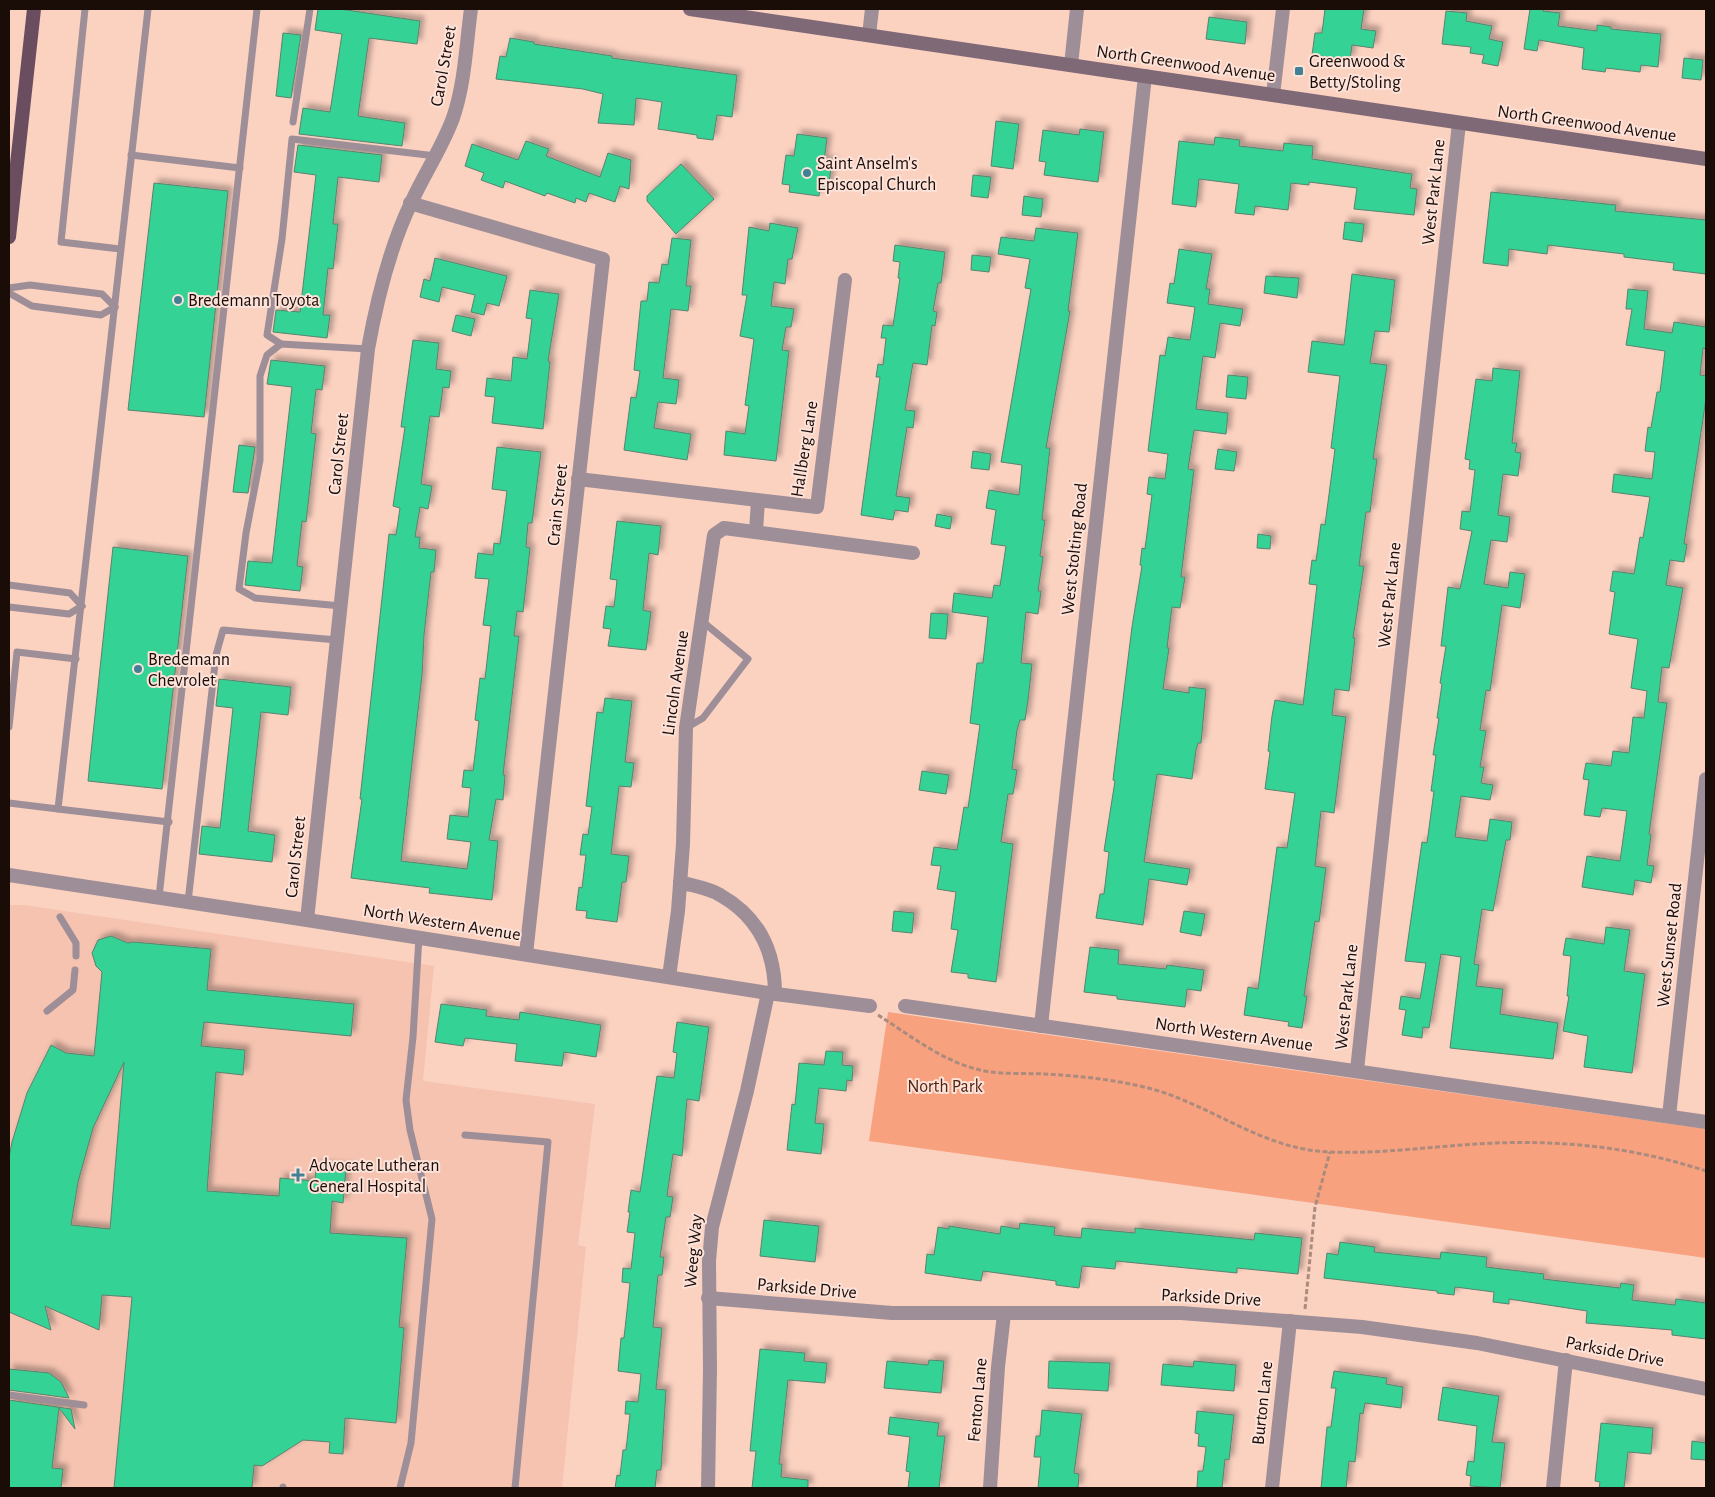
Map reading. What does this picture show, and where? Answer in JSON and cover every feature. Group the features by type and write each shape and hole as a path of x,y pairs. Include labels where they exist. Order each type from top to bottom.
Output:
{"main road":[{"path":"9,237 34,9"},
{"name":"North Greenwood Avenue","path":"690,9 1706,159"}],"street":[{"name":"Carol Street","path":"307,920 368,349 382,280 410,204 436,156 453,118 461,90 471,9"},
{"path":"869,35 872,9"},
{"path":"1071,65 1077,9"},
{"path":"1273,95 1283,9"},
{"name":"West Stolting Road","path":"1041,1026 1145,76"},
{"name":"West Park Lane","path":"1356,1070 1459,123"},
{"name":"Crain Street","path":"410,204 603,259 526,954"},
{"name":"Hallberg Lane","path":"578,480 817,508 845,280"},
{"path":"756,531 758,501"},
{"name":"Lincoln Avenue","path":"669,977 680,882 686,728 703,622 714,536 724,528 912,553"},
{"name":"West Sunset Road","path":"1669,1116 1706,779"},
{"name":"North Western Avenue","path":"9,875 526,954 771,994 865,1005"},
{"path":"680,882 720,895 746,915 762,935 771,954 771,994"},
{"name":"Weeg Way","path":"708,1488 710,1369 708,1298 712,1227 771,994"},
{"name":"North Western Avenue","path":"905,1006 1706,1122"},
{"name":"Parkside Drive","path":"708,1298 892,1313 1180,1313 1297,1321 1413,1333 1566,1360 1706,1389"},
{"name":"Fenton Lane","path":"990,1488 997,1376 1004,1314"},
{"name":"Burton Lane","path":"1272,1488 1297,1321"},
{"path":"1553,1488 1566,1360"}],"lane":[{"path":"85,9 61,242 120,249"},
{"path":"58,809 148,9"},
{"path":"159,897 169,822 256,9"},
{"path":"293,122 310,9"},
{"path":"368,349 281,344 267,335 282,239 292,139 436,156"},
{"path":"131,155 240,168"},
{"path":"9,288 30,285 102,294 115,307"},
{"path":"9,293 28,306 101,315 115,307"},
{"path":"281,344 267,355 260,376 260,460 246,533 238,589 255,598 341,606"},
{"path":"9,585 70,593 82,606"},
{"path":"9,607 70,614 82,606"},
{"path":"686,728 703,718 748,659 703,622"},
{"path":"188,902 216,656 223,630 337,640"},
{"path":"9,727 17,652 76,659"},
{"path":"9,803 169,822"},
{"path":"60,917 76,943 76,956"},
{"path":"400,1488 411,1443 432,1219 410,1130 406,1100 413,1037 420,938"},
{"path":"47,1011 73,990 75,970"},
{"path":"465,1135 548,1142 515,1488"},
{"path":"9,1395 84,1405"}],"path":[{"path":"865,1005 932,1048 976,1069 1096,1079 1153,1089 1278,1143 1330,1152 1388,1151 1477,1144 1566,1143 1624,1150 1706,1172"},
{"path":"1297,1321 1315,1207 1330,1152"}],"shaded area":[{"name":"Advocate Lutheran General Hospital","path":"9,905 24,905 434,966 423,1081 595,1104 578,1245 586,1247 562,1488 9,1488"}],"green space":[{"name":"North Park","path":"888,1012 1706,1129 1706,1258 869,1141"}],"building":[{"path":"318,9 340,9 420,21 417,44 369,38 358,116 405,123 402,146 299,134 303,108 330,112 342,34 315,30"},
{"path":"1325,9 1364,9 1361,29 1376,31 1373,48 1352,45 1350,60 1312,55 1315,33 1322,33"},
{"path":"1530,9 1544,9 1543,11 1560,13 1558,26 1597,31 1597,25 1611,27 1611,29 1661,34 1658,67 1641,65 1640,72 1606,68 1605,72 1582,69 1584,48 1539,40 1537,51 1524,49"},
{"path":"1446,11 1467,13 1466,21 1492,26 1489,39 1503,42 1498,66 1482,63 1484,55 1470,53 1471,47 1442,44"},
{"path":"1209,17 1247,22 1245,44 1206,39"},
{"path":"283,33 301,35 291,98 276,96"},
{"path":"510,38 534,42 534,44 612,56 612,58 737,75 732,117 717,115 713,140 697,138 697,135 658,129 662,102 636,98 634,125 598,123 603,94 583,89 496,79 500,56 506,57"},
{"path":"1684,58 1703,60 1701,80 1682,78"},
{"path":"996,121 1019,124 1013,169 991,166"},
{"path":"1080,129 1104,132 1098,182 1044,175 1046,162 1039,161 1043,130 1079,135"},
{"name":"Saint Anselm's Episcopal Church","path":"797,134 827,138 824,161 832,161 828,190 820,189 819,196 789,192 790,185 782,184 786,155 794,156"},
{"path":"1215,137 1240,140 1239,146 1283,151 1284,143 1313,146 1312,159 1412,174 1410,188 1417,189 1414,215 1354,209 1357,188 1309,182 1309,185 1291,183 1288,210 1255,206 1254,215 1235,213 1239,184 1199,179 1196,207 1172,204 1179,141 1214,145"},
{"path":"526,141 549,149 546,156 600,177 608,153 631,160 629,189 620,186 615,202 589,193 586,202 576,198 575,203 547,193 545,196 505,181 503,188 481,180 484,173 465,166 472,144 518,160"},
{"path":"298,145 382,155 379,182 338,177 333,224 338,224 333,269 328,268 323,315 330,315 327,338 273,332 276,310 300,312 316,175 294,172"},
{"path":"681,164 714,199 676,234 647,201 647,196"},
{"path":"973,175 991,177 988,198 971,196"},
{"name":"Bredemann Toyota","path":"154,183 228,191 204,417 128,410"},
{"path":"1491,192 1616,205 1615,211 1706,220 1706,274 1673,270 1674,263 1624,257 1624,254 1548,245 1547,254 1509,249 1508,266 1483,263"},
{"path":"1024,196 1043,199 1041,217 1022,215"},
{"path":"1345,222 1364,224 1362,242 1343,239"},
{"path":"770,223 798,228 792,259 788,259 785,284 774,282 771,306 794,309 791,327 786,327 782,350 789,351 776,461 724,455 726,431 745,434 749,406 745,405 754,339 740,336 747,295 742,295 749,227 769,231"},
{"path":"1036,228 1078,233 1068,311 1070,311 1046,448 1050,448 1042,520 1045,520 1040,556 1043,557 1038,591 1041,591 1038,614 1026,612 1021,663 1032,664 1025,720 1020,720 1017,730 1012,769 1017,770 1013,794 1008,794 1001,842 1013,844 996,982 968,978 968,974 951,972 958,930 951,929 956,892 937,889 941,866 931,865 934,847 957,850 964,807 968,808 980,725 970,723 977,663 983,663 988,617 952,612 954,593 992,598 994,585 1000,586 1006,546 991,544 996,510 986,508 989,490 1019,495 1022,465 1001,462 1031,289 1025,288 1030,259 998,254 1001,237 1034,241"},
{"path":"672,238 691,240 686,286 691,286 688,311 671,309 663,378 679,380 676,404 658,402 654,428 691,434 687,460 624,450 631,397 636,398 640,371 634,370 641,301 647,301 649,282 659,283 662,264 668,265"},
{"path":"895,245 945,252 941,283 938,283 933,311 937,312 935,326 932,325 927,365 913,363 905,410 915,411 913,428 907,427 896,496 910,498 908,512 895,510 893,520 861,515 880,377 876,377 878,364 883,365 886,338 881,338 883,325 893,326 900,278 898,278 900,262 893,261"},
{"path":"1179,249 1212,254 1206,289 1210,289 1208,304 1243,309 1240,326 1220,323 1215,358 1203,356 1196,409 1228,413 1226,434 1194,430 1188,469 1194,470 1181,577 1185,577 1180,608 1172,607 1163,689 1189,693 1189,687 1206,689 1201,743 1198,743 1196,750 1192,779 1157,774 1144,862 1190,869 1187,885 1149,879 1143,925 1096,918 1100,894 1104,894 1109,852 1104,851 1115,781 1113,780 1132,627 1142,566 1140,565 1142,548 1145,549 1152,495 1147,494 1149,477 1165,479 1168,454 1148,451 1160,355 1165,356 1168,337 1190,340 1195,307 1167,303 1170,283 1174,284"},
{"path":"972,255 991,257 989,272 971,270"},
{"path":"435,258 507,276 499,306 487,303 484,315 471,312 475,295 442,287 439,302 420,297 424,279 430,281"},
{"path":"1352,274 1395,280 1389,332 1375,331 1370,363 1387,365 1373,459 1377,459 1370,512 1366,512 1359,566 1364,566 1353,638 1355,638 1349,691 1335,689 1332,715 1346,717 1334,813 1321,811 1315,866 1326,868 1319,922 1315,921 1304,996 1307,996 1302,1028 1288,1026 1289,1022 1244,1015 1248,987 1258,989 1277,847 1287,848 1295,793 1265,789 1272,716 1275,700 1303,705 1317,585 1309,584 1312,560 1316,561 1321,524 1325,525 1335,449 1331,448 1340,376 1308,372 1312,341 1344,345"},
{"path":"1266,276 1299,278 1297,298 1264,293"},
{"path":"1628,289 1648,291 1644,329 1672,333 1674,322 1706,327 1706,349 1703,348 1700,375 1706,376 1706,399 1684,544 1687,544 1684,562 1670,560 1666,585 1683,588 1669,668 1662,667 1658,702 1667,703 1649,834 1651,835 1647,865 1654,866 1651,883 1635,880 1633,895 1582,887 1587,856 1620,861 1627,811 1602,808 1600,817 1584,815 1589,780 1583,779 1586,763 1611,766 1613,751 1629,753 1633,717 1644,718 1647,691 1631,688 1638,639 1609,634 1615,592 1610,591 1613,571 1634,574 1640,537 1643,538 1650,497 1612,492 1614,474 1652,479 1655,452 1645,451 1648,427 1651,428 1657,392 1660,392 1665,351 1626,345 1632,309 1626,309"},
{"path":"530,290 559,294 548,361 550,362 543,429 492,423 495,397 485,396 487,378 511,381 513,357 527,359 532,319 526,318"},
{"path":"456,315 475,319 471,336 452,331"},
{"path":"413,340 439,343 436,369 451,371 449,388 443,387 439,417 430,416 421,484 432,486 428,509 420,507 415,537 420,537 419,548 436,550 434,572 431,572 422,675 401,861 467,869 471,842 447,839 450,815 468,817 471,788 462,787 464,770 473,771 479,721 475,720 480,678 485,679 491,626 483,625 489,579 475,578 478,553 493,555 494,543 500,544 507,491 492,489 497,447 541,452 532,523 528,523 526,547 530,548 523,612 517,611 514,636 519,636 503,775 505,775 503,800 496,799 489,840 498,841 492,900 429,893 430,888 351,878 362,799 360,799 389,534 396,535 400,508 393,506 405,427 401,427"},
{"path":"271,360 325,366 322,390 316,389 311,433 316,434 306,522 302,521 297,566 303,567 300,591 245,585 248,561 272,563 292,387 267,384"},
{"path":"1493,368 1520,371 1512,443 1517,443 1515,452 1521,453 1518,476 1503,474 1498,515 1510,517 1507,542 1491,540 1484,584 1508,588 1510,572 1525,574 1520,608 1502,605 1490,691 1486,690 1480,730 1486,731 1480,767 1484,767 1481,783 1493,785 1490,800 1461,796 1455,837 1487,841 1490,819 1512,822 1510,840 1506,840 1493,911 1482,909 1474,964 1479,965 1476,986 1503,989 1500,1014 1558,1023 1553,1059 1450,1048 1461,957 1441,954 1429,1028 1423,1027 1422,1038 1402,1035 1406,1010 1399,1009 1401,996 1420,999 1426,963 1405,961 1422,842 1427,843 1434,791 1431,791 1436,755 1433,755 1439,718 1437,718 1442,684 1440,683 1446,646 1441,646 1448,587 1460,589 1472,531 1460,529 1462,511 1470,512 1475,470 1469,469 1470,460 1465,459 1476,379 1492,381"},
{"path":"1228,375 1248,377 1246,399 1226,397"},
{"path":"239,445 255,447 248,493 233,492"},
{"path":"1218,449 1237,452 1234,471 1215,469"},
{"path":"973,451 991,454 989,470 971,468"},
{"path":"937,514 952,517 950,529 935,526"},
{"path":"617,521 661,526 658,555 649,553 643,610 651,612 646,650 608,646 611,629 603,628 606,606 614,607 617,580 610,579"},
{"path":"1258,534 1271,536 1270,549 1257,548"},
{"name":"Bredemann Chevrolet","path":"113,547 188,556 162,789 88,781"},
{"path":"931,613 948,614 946,639 929,638"},
{"path":"219,679 291,687 288,715 261,712 248,831 275,835 272,862 199,854 202,826 220,828 233,708 216,706"},
{"path":"605,698 632,701 625,762 634,763 631,787 619,786 611,854 629,856 626,882 622,882 617,922 586,918 587,911 576,910 579,887 582,888 586,855 580,855 583,834 588,835 592,807 586,806 597,712 603,713"},
{"path":"922,771 949,775 946,794 919,790"},
{"path":"894,911 914,913 912,933 892,931"},
{"path":"1184,911 1205,914 1201,936 1180,932"},
{"path":"1606,927 1630,930 1624,971 1645,974 1632,1073 1584,1067 1588,1036 1563,1031 1569,996 1567,996 1571,956 1563,955 1566,938 1604,944"},
{"path":"111,936 128,943 211,949 207,990 354,1004 351,1036 204,1022 201,1046 245,1050 243,1075 216,1072 207,1191 279,1196 280,1178 315,1181 316,1166 346,1168 343,1203 332,1201 330,1233 407,1238 399,1327 404,1328 396,1423 345,1418 343,1454 329,1453 330,1442 303,1440 262,1466 254,1465 252,1488 114,1488 132,1297 102,1295 99,1330 45,1306 51,1330 9,1312 9,1157 12,1142 27,1093 51,1045 66,1053 94,1056 102,972 96,966 92,953 98,940","holes":["124,1062 110,1229 71,1225 78,1182 93,1128"]},
{"path":"1090,947 1119,950 1118,964 1166,969 1167,965 1204,970 1201,991 1187,989 1185,1007 1117,999 1117,996 1084,992"},
{"path":"441,1004 487,1010 486,1016 519,1020 520,1012 601,1025 596,1057 564,1052 562,1066 515,1061 517,1044 465,1038 463,1046 435,1042"},
{"path":"677,1022 709,1027 699,1101 687,1099 682,1156 673,1154 667,1196 673,1197 670,1217 666,1217 660,1257 664,1257 662,1275 658,1275 653,1327 662,1328 656,1389 666,1390 661,1470 657,1470 655,1488 615,1488 617,1475 620,1476 623,1450 626,1450 630,1414 625,1414 626,1401 638,1402 641,1374 618,1371 630,1283 622,1282 623,1268 631,1269 635,1233 627,1232 630,1212 628,1212 631,1190 640,1192 657,1076 674,1078 677,1053 673,1052"},
{"path":"826,1051 843,1052 842,1065 853,1066 852,1081 847,1080 846,1091 819,1088 815,1123 824,1124 821,1154 787,1150 792,1104 795,1105 799,1063 824,1065"},
{"path":"764,1220 819,1226 815,1262 760,1256"},
{"path":"1020,1223 1055,1227 1054,1235 1081,1238 1082,1228 1135,1233 1135,1228 1254,1240 1255,1233 1302,1238 1298,1274 1237,1268 1237,1273 1116,1261 1115,1269 1082,1266 1079,1288 1056,1285 1056,1281 983,1271 981,1281 925,1273 927,1254 934,1255 938,1227 949,1229 949,1226 1000,1234 1001,1226 1019,1229"},
{"path":"1340,1242 1375,1247 1374,1252 1440,1259 1441,1252 1487,1257 1486,1267 1544,1274 1543,1279 1620,1288 1621,1283 1634,1285 1632,1300 1675,1305 1676,1299 1706,1303 1706,1339 1672,1335 1672,1330 1586,1323 1587,1311 1509,1299 1509,1304 1493,1302 1494,1292 1455,1287 1454,1295 1437,1293 1437,1291 1324,1278 1327,1253 1338,1255"},
{"path":"760,1349 805,1353 804,1361 827,1363 825,1383 788,1380 779,1464 782,1464 781,1477 808,1480 808,1488 752,1488 756,1451 750,1451"},
{"path":"929,1360 944,1361 941,1393 884,1388 887,1361 928,1365"},
{"path":"1049,1361 1110,1363 1108,1391 1048,1388"},
{"path":"1194,1361 1236,1365 1234,1391 1161,1385 1163,1364 1193,1367"},
{"path":"9,1369 49,1373 61,1382 69,1398 9,1390"},
{"path":"1334,1371 1387,1378 1386,1384 1403,1387 1401,1408 1365,1403 1363,1414 1360,1413 1355,1462 1349,1461 1346,1488 1321,1488 1327,1427 1331,1427 1336,1388 1331,1388"},
{"path":"1443,1387 1499,1396 1492,1442 1505,1443 1500,1488 1470,1486 1471,1476 1466,1475 1468,1461 1474,1462 1477,1426 1438,1420"},
{"path":"9,1400 71,1409 75,1429 59,1408 52,1468 63,1469 61,1488 9,1488"},
{"path":"1042,1410 1082,1414 1074,1473 1079,1474 1078,1488 1038,1488 1041,1457 1034,1457 1036,1436 1040,1436"},
{"path":"1197,1411 1234,1415 1229,1460 1225,1459 1222,1488 1197,1488 1198,1471 1203,1471 1206,1447 1198,1446 1199,1434 1195,1433"},
{"path":"890,1417 939,1423 937,1436 945,1436 939,1488 908,1488 910,1472 906,1471 910,1437 888,1434"},
{"path":"1601,1423 1653,1428 1651,1454 1628,1452 1624,1488 1599,1488 1600,1482 1595,1481"},
{"path":"1692,1441 1706,1443 1706,1460 1691,1459"}],"place":[{"name":"Greenwood & Betty/Stoling","path":"1299,71"},
{"name":"Saint Anselm's Episcopal Church","path":"807,173"},
{"name":"Bredemann Toyota","path":"178,300"},
{"name":"Bredemann Chevrolet","path":"138,669"},
{"name":"Advocate Lutheran General Hospital","path":"298,1175"}]}
